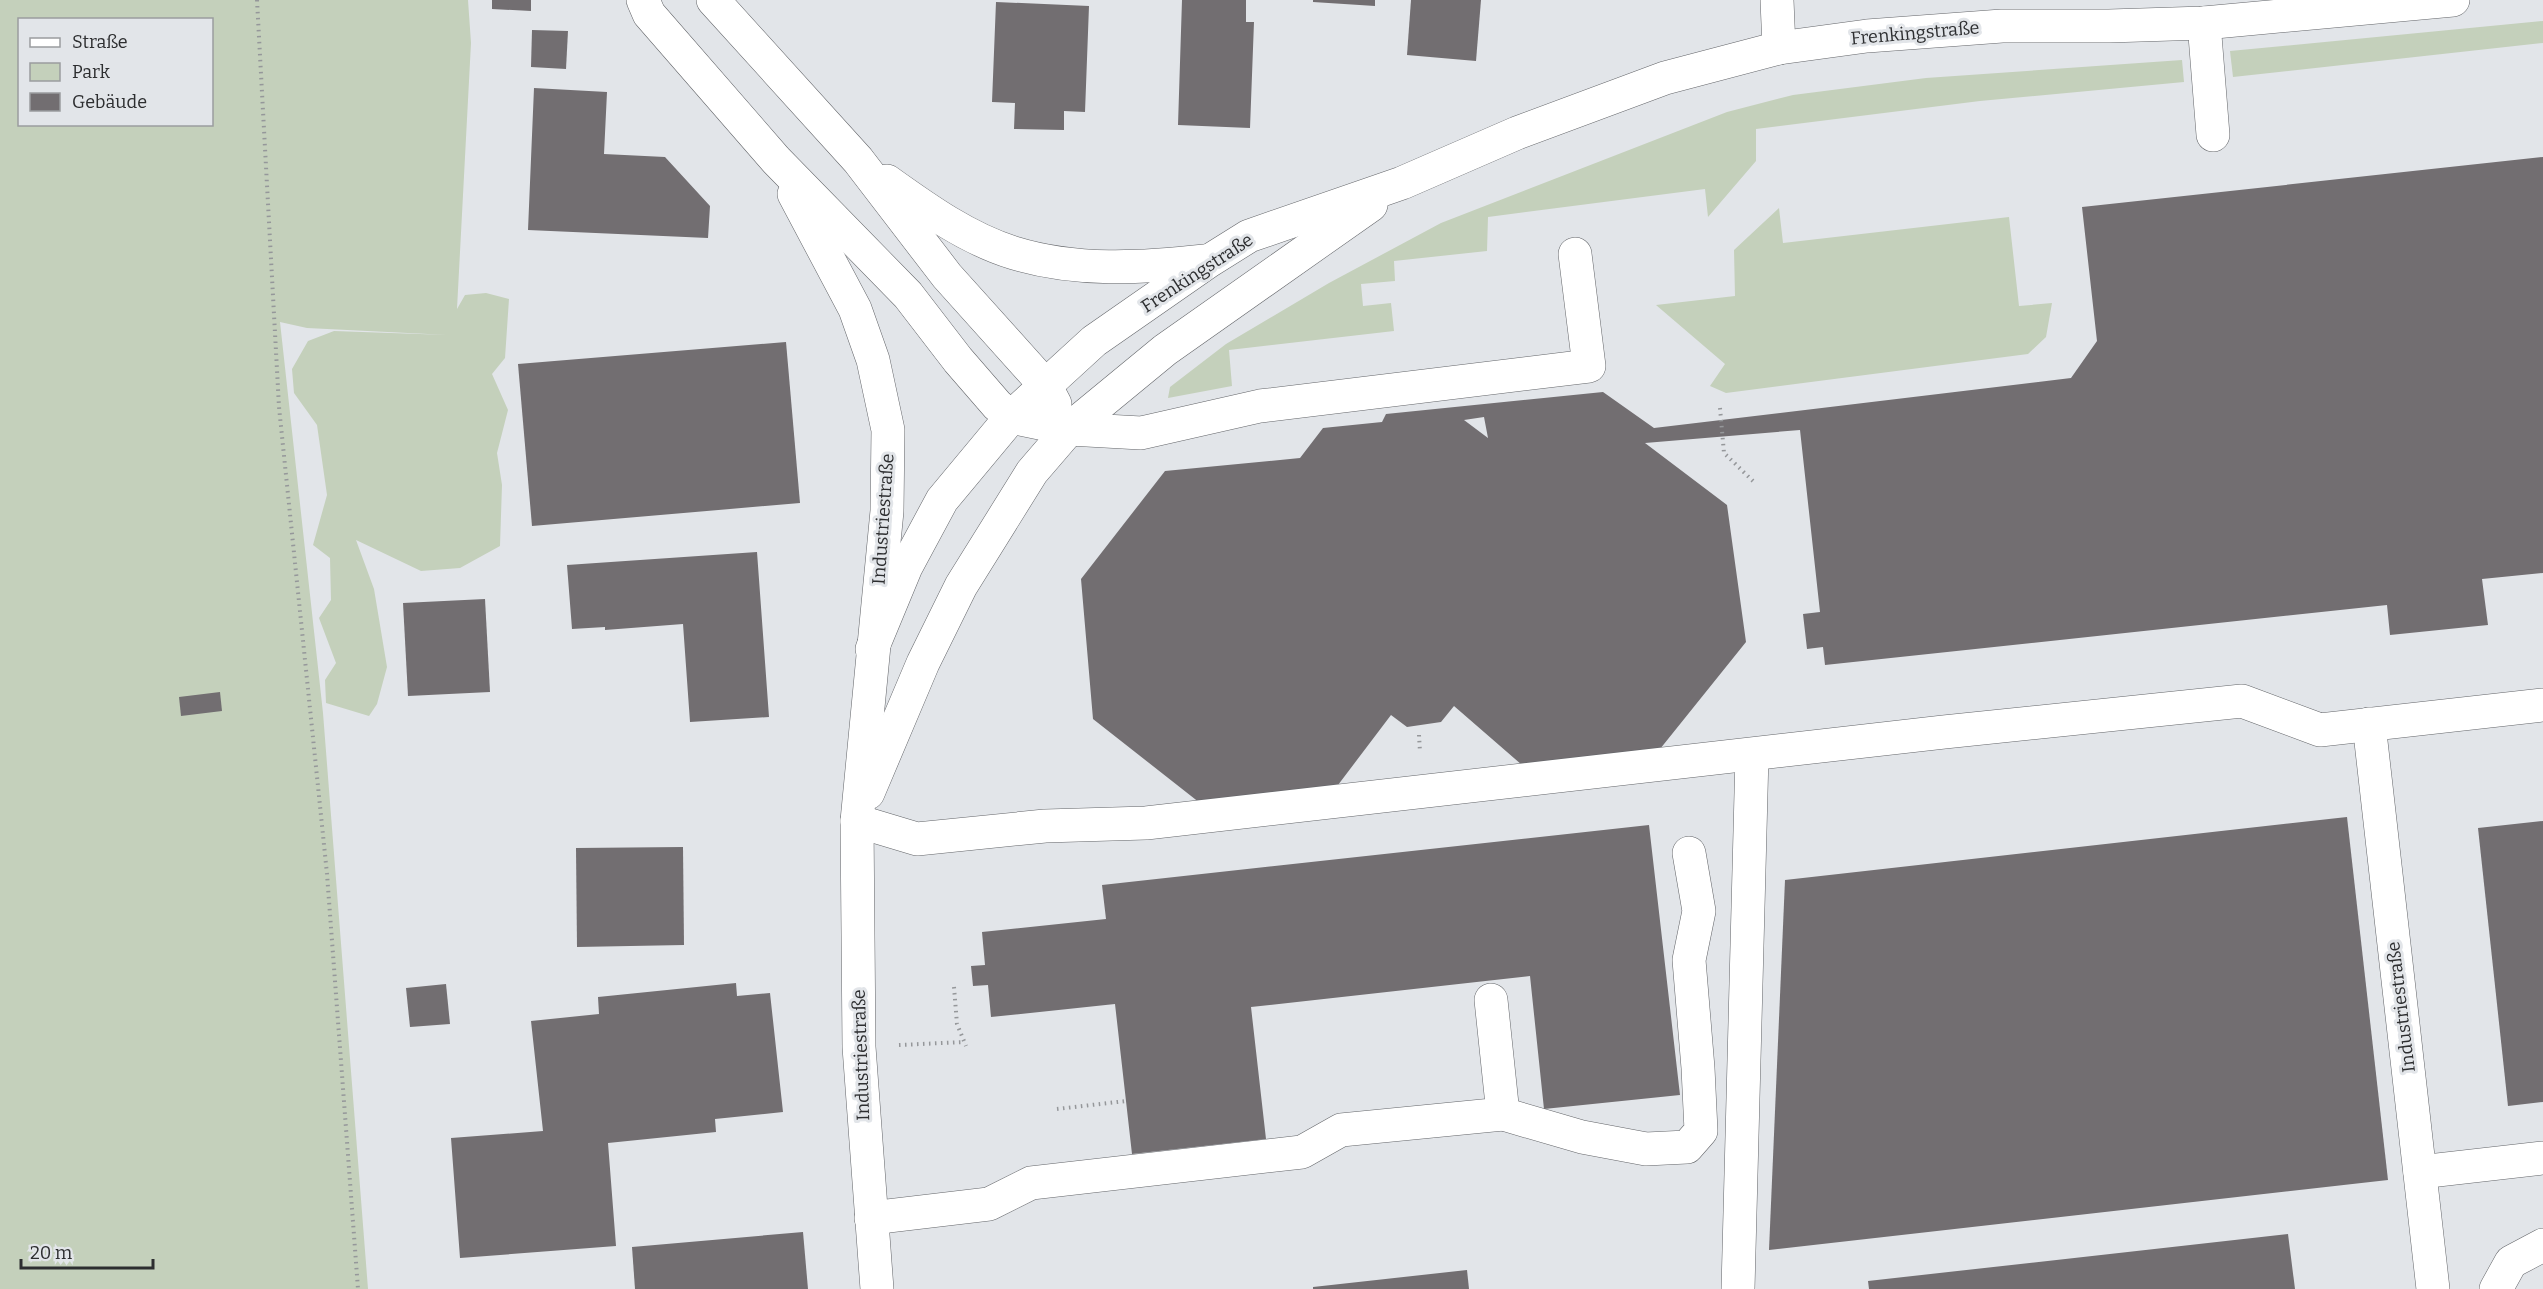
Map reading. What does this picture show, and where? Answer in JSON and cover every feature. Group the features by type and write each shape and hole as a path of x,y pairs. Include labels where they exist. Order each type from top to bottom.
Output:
{"street":[{"path":"713,0 858,160 947,276 1045,386 1069,429"},
{"path":"1777,0 1779,48"},
{"name":"Frenkingstraße","path":"1045,386 1094,341 1249,236 1402,183 1516,133 1665,78 1779,48 1867,36 2002,26 2205,23 2452,0"},
{"name":"Industriestraße","path":"653,5 776,160 908,295 958,360 997,405 1011,417"},
{"path":"2205,23 2213,135"},
{"name":"Industriestraße","path":"776,160 855,309 873,360 888,430 887,511 856,821 859,1047 878,1289"},
{"path":"858,160 920,205 969,234 1014,253 1064,263 1107,267 1150,267 1209,261"},
{"name":"Frenkingstraße","path":"1069,429 1165,350 1402,183"},
{"path":"1011,417 1069,429 1141,433 1260,406 1589,366 1575,254"},
{"name":"Industriestraße","path":"872,649 906,567 942,500 1011,417 1045,386"},
{"name":"Industriestraße","path":"856,821 923,663 961,586 1032,472 1069,429"},
{"path":"856,821 917,839 1045,826 1146,823 2242,701 2320,730 2543,705"},
{"name":"Industriestraße","path":"2369,724 2433,1289"},
{"path":"1738,1289 1752,755"},
{"path":"872,1218 988,1204 1031,1184 1302,1152 1341,1130 1503,1114 1582,1137 1646,1149 1687,1147 1701,1131 1689,960 1699,911 1689,854"},
{"path":"1491,1000 1503,1114"},
{"path":"2420,1172 2543,1158"},
{"path":"2496,1289 2511,1262 2543,1245"}],"path":[{"path":"257,0 279,407 327,874 358,1289"},
{"path":"1720,408 1724,453 1755,483"},
{"path":"859,1047 966,1044 957,1024 954,987"},
{"path":"1057,1109 1126,1101"}],"green space":[{"path":"0,0 468,0 471,43 457,309 465,295 486,293 509,299 505,358 492,374 508,410 497,453 502,485 500,546 460,568 421,571 356,540 374,589 387,667 377,704 369,716 326,703 325,680 336,663 319,618 331,600 330,558 313,545 327,495 317,425 294,393 292,369 308,341 334,331 448,335 307,328 280,322 323,713 368,1289 0,1289"},
{"path":"2543,21 2543,43 2233,77 2230,51"},
{"path":"2182,60 2184,82 1980,101 1756,129 1756,161 1708,217 1705,189 1488,217 1487,251 1394,261 1395,281 1361,284 1363,306 1391,303 1394,331 1229,350 1232,386 1168,398 1170,387 1226,344 1329,283 1441,223 1727,112 1793,95 1926,78"},
{"path":"1779,208 1783,243 2009,217 2019,306 2052,303 2046,337 2028,354 1726,393 1710,386 1725,364 1656,305 1735,296 1734,250"}],"building":[{"path":"492,0 531,0 531,11 492,9"},
{"path":"1182,0 1246,0 1246,22 1254,22 1250,128 1178,125"},
{"path":"1313,0 1375,0 1375,6 1313,2"},
{"path":"1411,0 1481,0 1476,61 1407,55"},
{"path":"996,2 1089,6 1085,112 1064,111 1064,130 1014,129 1015,103 992,102"},
{"path":"532,30 568,31 566,69 531,67"},
{"path":"534,88 607,92 604,154 665,157 710,206 708,238 528,230"},
{"path":"2543,157 2543,573 2482,579 2488,625 2390,635 2387,605 1825,665 1823,647 1807,649 1803,614 1820,612 1800,430 1645,443 1727,505 1746,642 1660,749 1522,765 1454,706 1441,722 1407,727 1391,715 1338,785 1200,803 1093,719 1081,579 1165,471 1300,458 1323,428 1382,422 1386,414 1603,392 1654,428 2071,378 2097,341 2082,207","holes":["1484,417 1488,438 1464,420"]},
{"path":"786,342 800,503 532,526 518,364"},
{"path":"757,552 769,717 690,722 683,624 605,630 605,627 572,629 567,565"},
{"path":"485,599 490,692 408,696 403,603"},
{"path":"220,692 222,711 181,716 179,697"},
{"path":"2347,817 2388,1180 1769,1250 1785,880"},
{"path":"2543,821 2543,1102 2508,1106 2478,828"},
{"path":"1649,825 1680,1095 1544,1109 1530,976 1251,1007 1266,1139 1132,1154 1115,1004 991,1017 988,985 973,986 971,966 985,965 982,932 1106,919 1102,885"},
{"path":"683,847 684,945 577,947 576,848"},
{"path":"736,983 737,996 770,993 783,1112 715,1119 716,1132 608,1143 616,1246 460,1258 451,1138 543,1131 531,1021 599,1014 598,997"},
{"path":"446,984 450,1024 410,1027 406,988"},
{"path":"803,1232 808,1289 635,1289 632,1247"},
{"path":"2288,1234 2295,1289 1869,1289 1868,1281"},
{"path":"1467,1270 1469,1289 1313,1289 1313,1287"}]}
